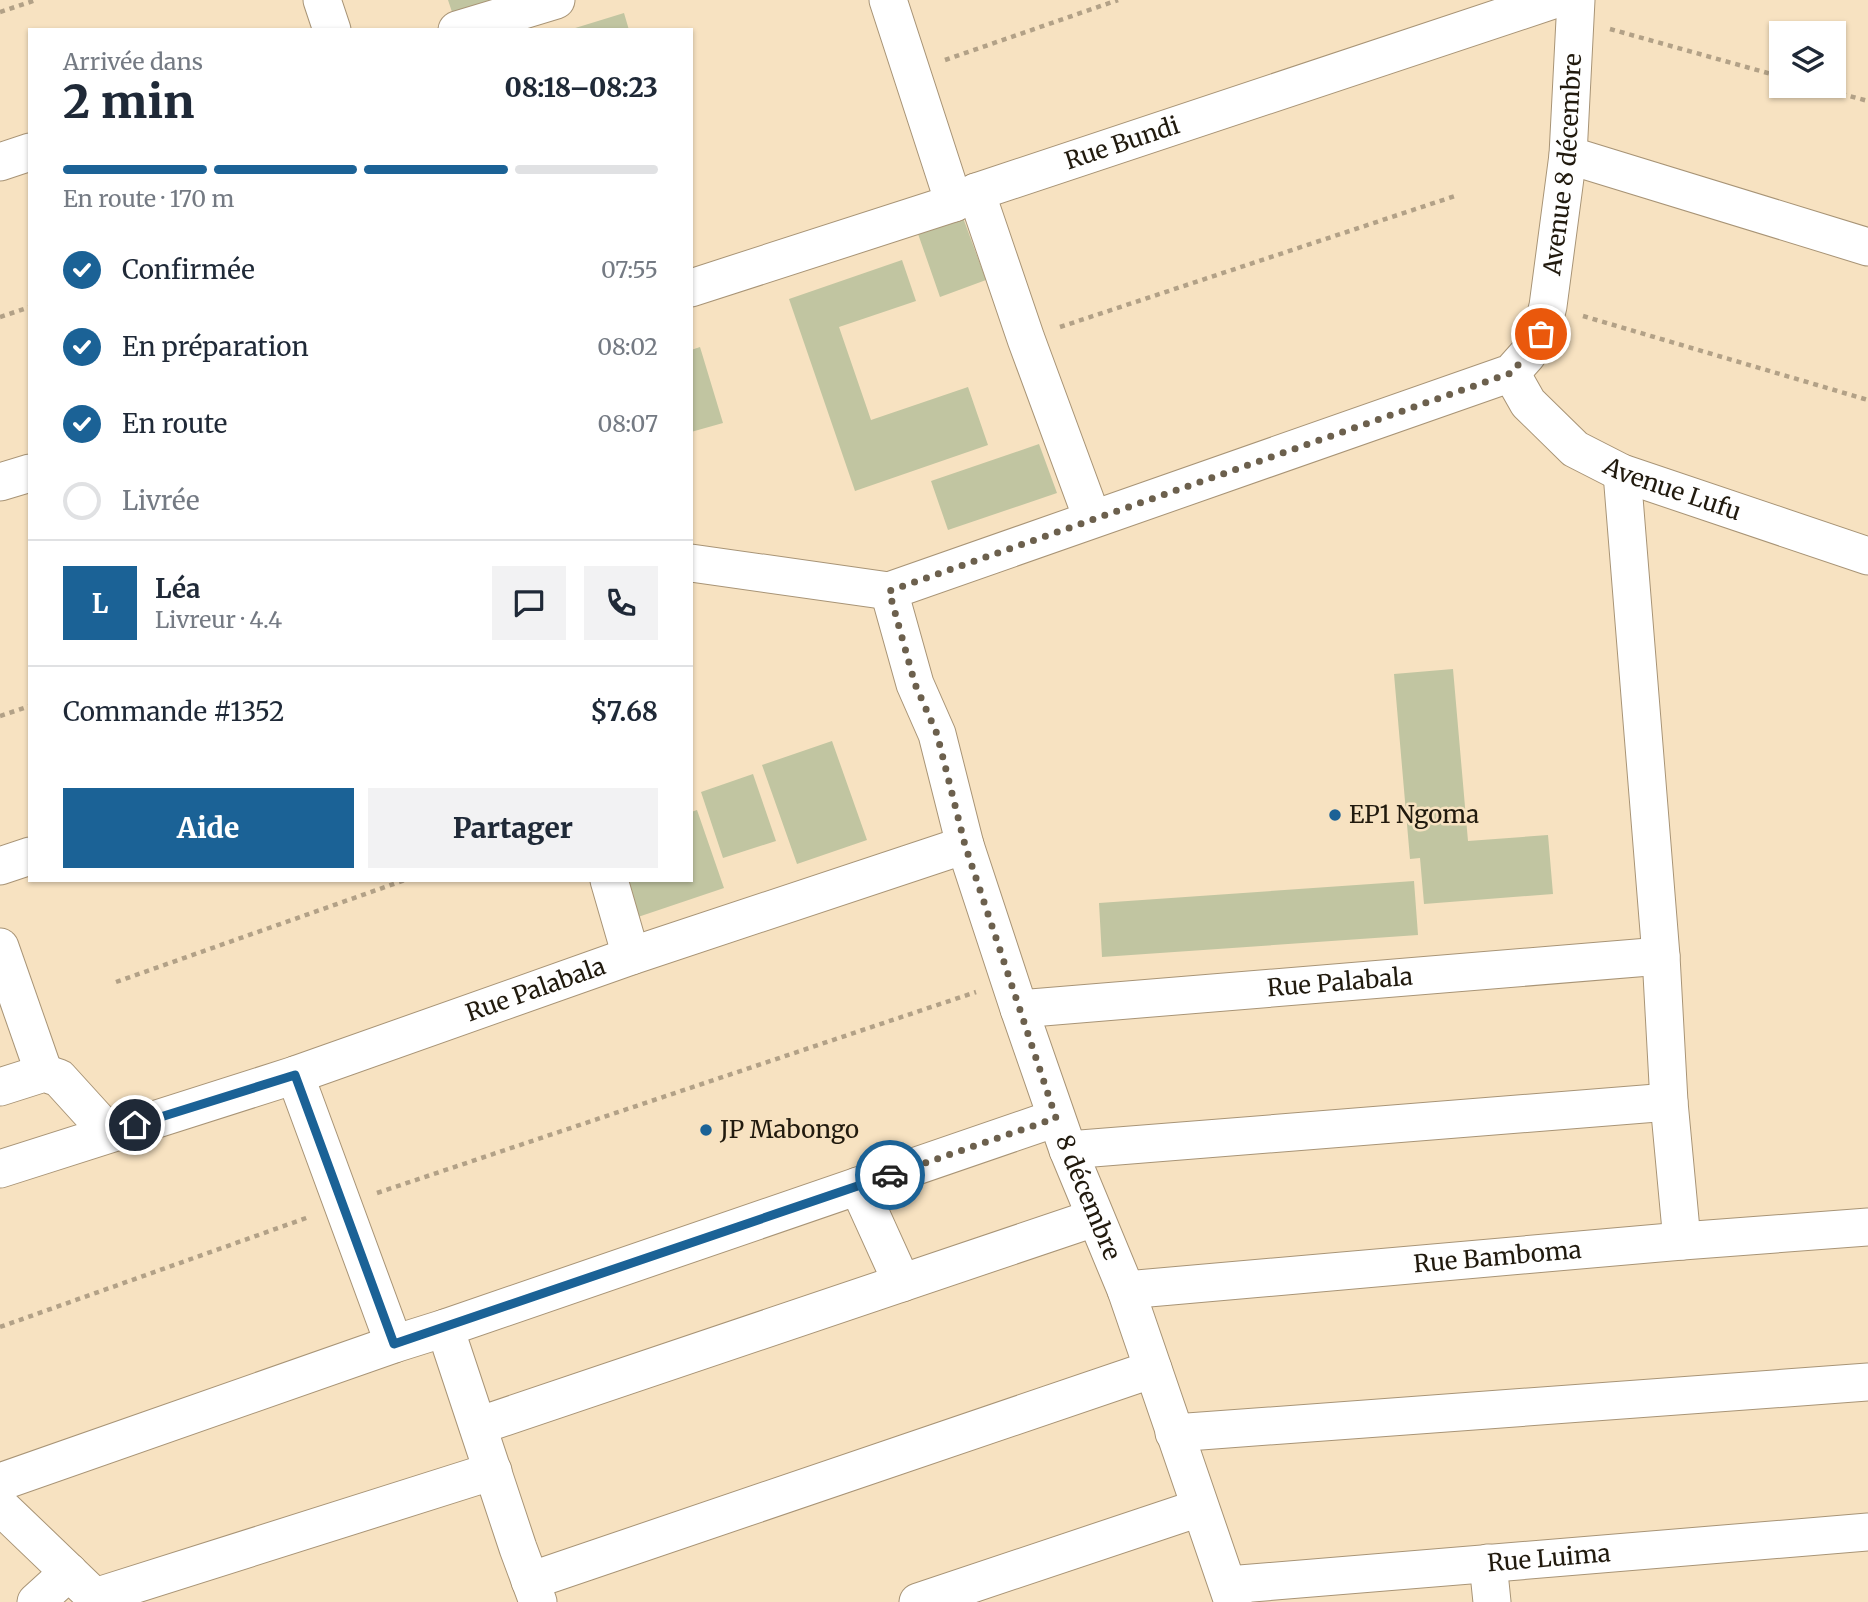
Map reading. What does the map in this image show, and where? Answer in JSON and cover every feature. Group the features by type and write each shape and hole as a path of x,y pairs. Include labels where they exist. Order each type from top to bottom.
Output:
{"street":[{"path":"322,0 331,28"},
{"path":"464,28 556,0"},
{"path":"888,0 911,71 1026,339 1092,518"},
{"name":"Avenue 8 décembre","path":"1511,373 1541,334 1548,306 1568,155 1568,6"},
{"name":"Rue Bundi","path":"693,287 965,197 1568,6"},
{"path":"0,162 28,153"},
{"path":"1568,155 1868,247"},
{"path":"693,563 889,591 1511,373"},
{"name":"Avenue Lufu","path":"1511,373 1528,403 1575,449 1622,473 1868,556"},
{"path":"1622,473 1661,956 1669,1102 1682,1241"},
{"path":"0,482 28,474"},
{"name":"8 décembre","path":"889,591 915,684 937,734 965,845 1014,995 1094,1219 1126,1290 1230,1593"},
{"name":"Rue Palabala","path":"0,1169 295,1075 631,956 965,845"},
{"path":"0,866 28,857"},
{"path":"610,882 631,956"},
{"path":"0,947 44,1073"},
{"name":"Rue Palabala","path":"1014,995 1661,956"},
{"path":"0,1087 44,1073 59,1078 109,1133"},
{"path":"295,1075 394,1344"},
{"path":"0,1482 858,1186 1062,1134 1669,1102"},
{"path":"858,1186 902,1283"},
{"path":"478,1426 1094,1219"},
{"name":"Rue Bamboma","path":"1126,1290 1868,1227"},
{"path":"445,1328 534,1592 1153,1369"},
{"path":"1174,1433 1868,1382"},
{"path":"0,1506 97,1600 493,1471"},
{"path":"918,1602 1199,1508"},
{"name":"Rue Luima","path":"1230,1593 1488,1563 1868,1532"},
{"path":"1488,1563 1492,1602"},
{"path":"36,1602 69,1572"}],"path":[{"path":"0,12 36,0"},
{"path":"911,71 1118,0"},
{"path":"1568,6 1769,73"},
{"path":"1846,96 1868,102"},
{"path":"1026,339 1455,196"},
{"path":"1548,306 1868,400"},
{"path":"0,317 28,308"},
{"path":"0,716 28,707"},
{"path":"116,982 399,882"},
{"path":"0,1327 343,1205 1014,995"}],"building":[{"path":"448,0 500,0 453,15"},
{"path":"624,13 628,28 575,28"},
{"path":"962,215 986,280 940,297 917,231"},
{"path":"902,260 916,301 839,327 871,420 968,387 988,445 855,491 789,299"},
{"path":"700,347 723,423 693,431 693,349"},
{"path":"1039,444 1057,493 948,530 931,481"},
{"name":"EP1 Ngoma","path":"1453,669 1468,841 1548,835 1553,894 1424,904 1420,858 1410,859 1394,674"},
{"path":"832,741 867,840 797,864 762,765"},
{"path":"753,774 776,841 723,858 701,792"},
{"path":"697,810 724,888 638,917 627,882 693,882 693,811"},
{"name":"EP1 Ngoma","path":"1414,881 1418,935 1102,957 1099,903"}],"way so far":[{"path":"890,1175 1056,1118 965,845 937,734 915,684 889,591 1511,373 1541,334"}],"place":[{"name":"EP1 Ngoma","path":"1335,815"},
{"name":"JP Mabongo","path":"706,1130"}],"route":[{"path":"135,1125 295,1075 394,1344 890,1175"}]}
